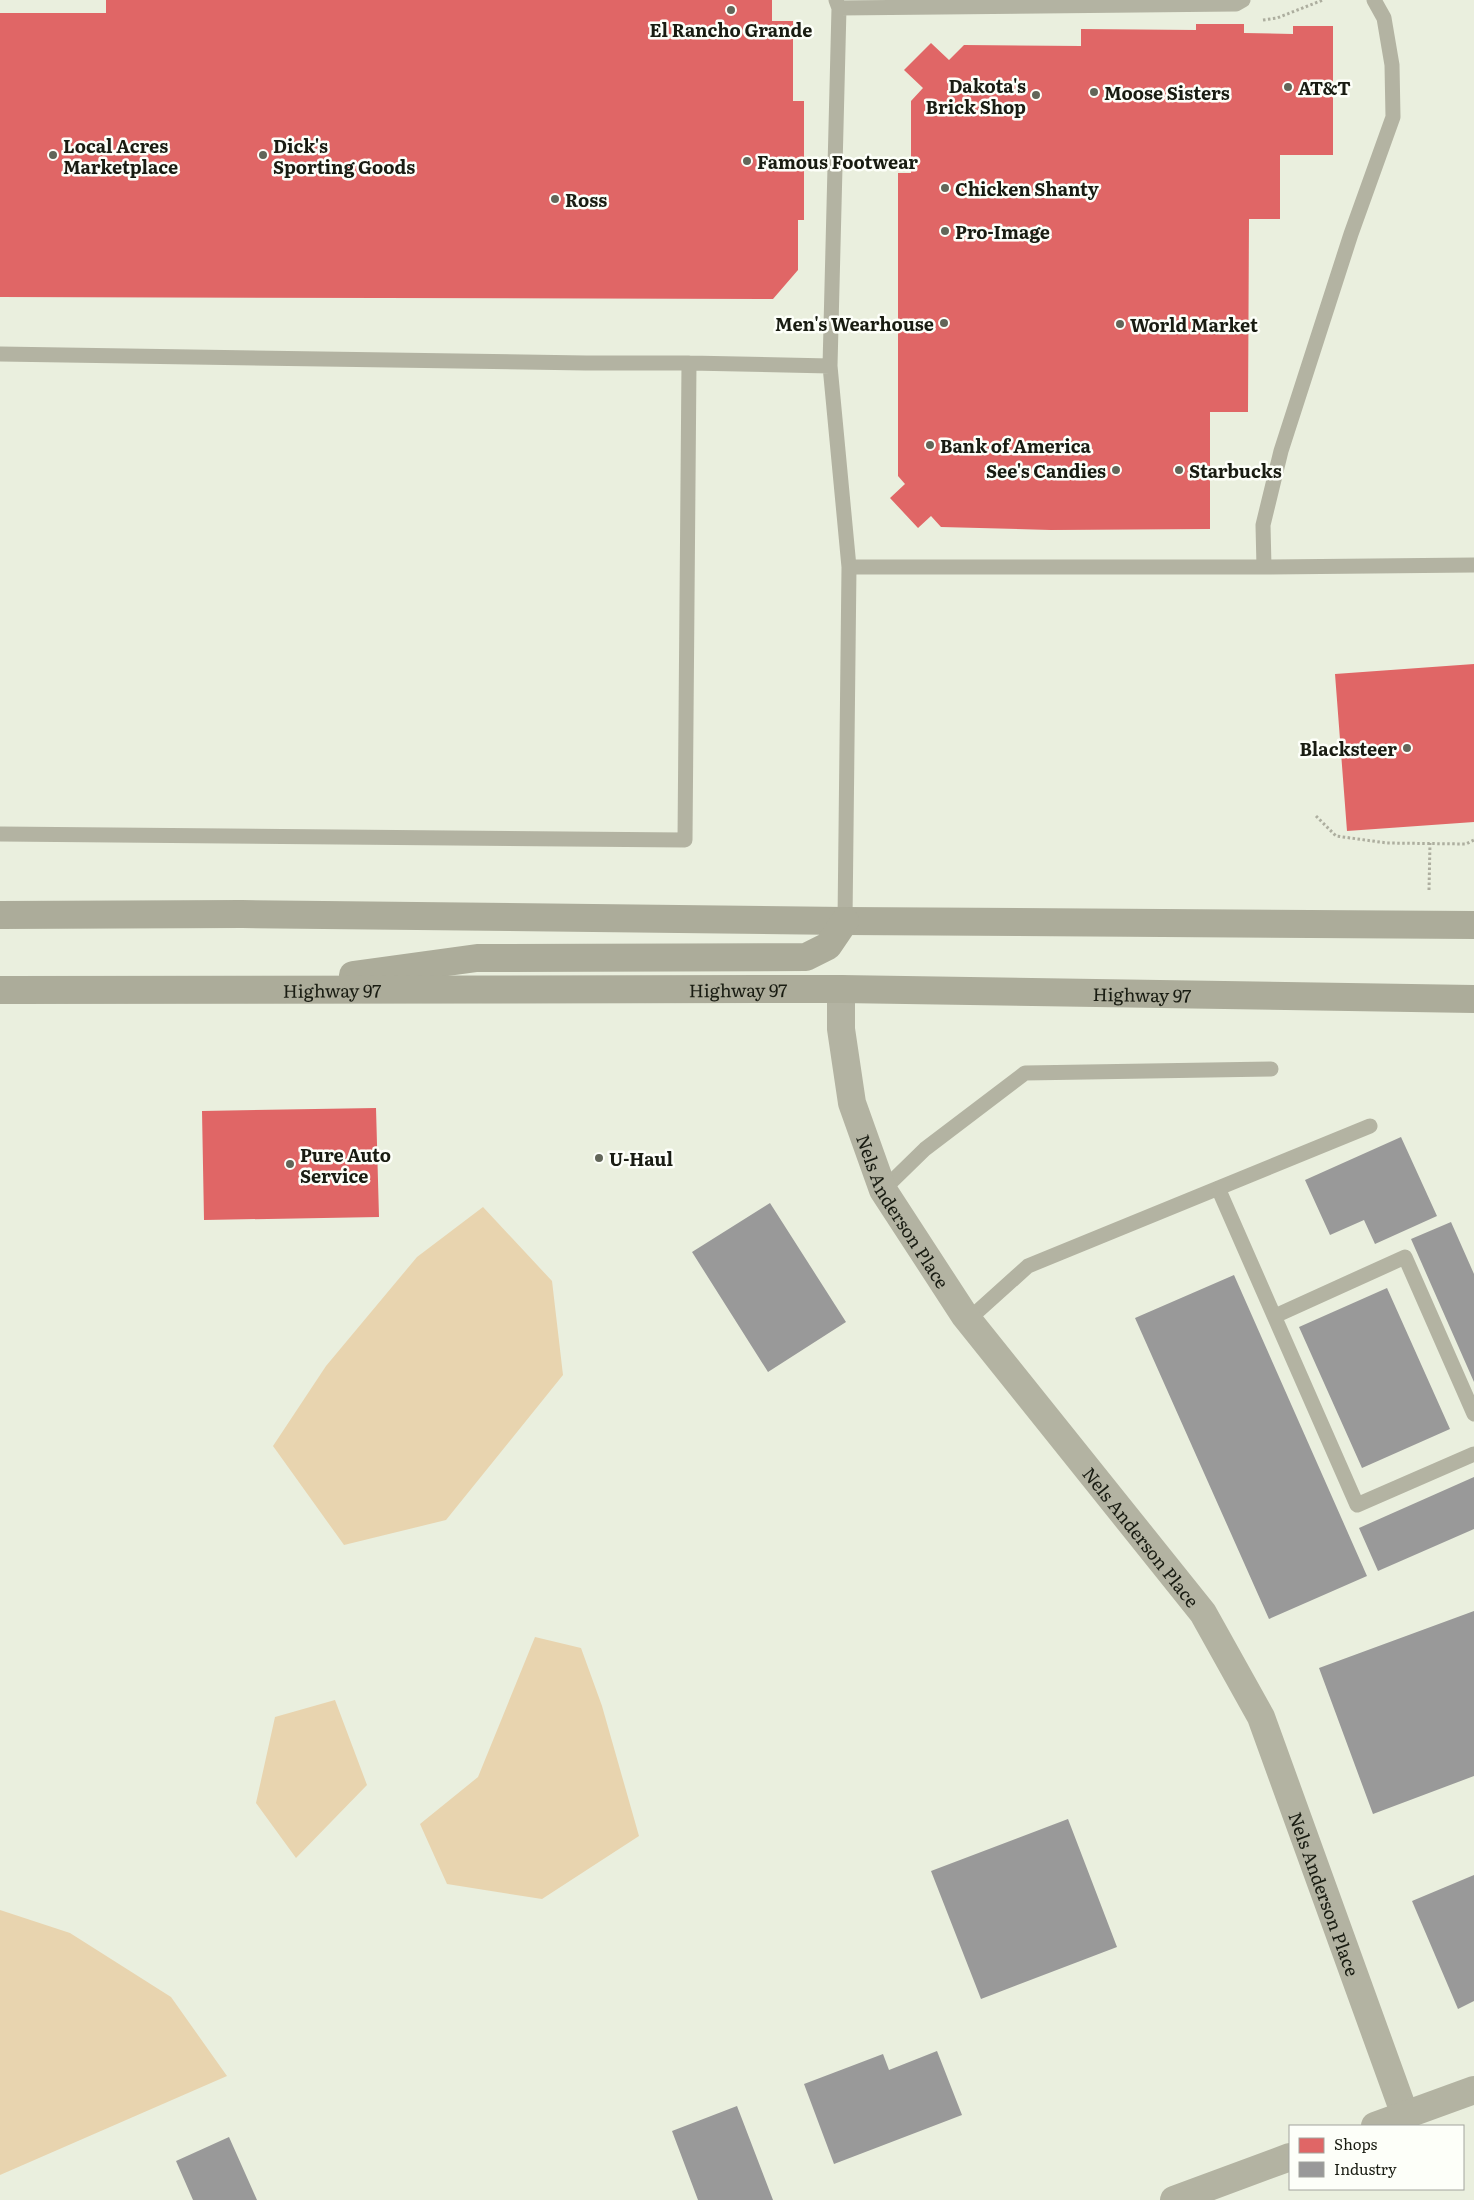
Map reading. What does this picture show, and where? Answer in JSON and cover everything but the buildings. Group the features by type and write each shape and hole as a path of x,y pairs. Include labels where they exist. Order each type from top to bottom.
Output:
{"main road":[{"path":"0,915 242,914 845,921 1474,925"},
{"path":"250,989 477,958 806,957 828,946 845,921"},
{"name":"Highway 97","path":"0,990 841,989 1474,999"}],"street":[{"name":"Nels Anderson Place","path":"841,989 841,1029 852,1103 883,1190 968,1320 1203,1613 1261,1717 1405,2116"},
{"path":"1378,2125 1474,2090"},
{"path":"1174,2200 1289,2157"}],"lane":[{"path":"845,921 849,567 830,366 838,4 1236,4 1243,0"},
{"path":"1264,567 1263,526 1281,451 1351,234 1393,118 1392,65 1384,18 1374,0"},
{"path":"0,354 830,366"},
{"path":"0,834 685,840 689,363"},
{"path":"849,567 1474,565"},
{"path":"883,1190 925,1149 1025,1074 1271,1069"},
{"path":"968,1320 1028,1266 1370,1126"},
{"path":"1218,1188 1357,1505 1474,1454"},
{"path":"1274,1316 1405,1257 1474,1414"}],"path":[{"path":"1260,20 1277,18 1323,0"},
{"path":"1316,816 1336,836 1387,843 1466,844 1474,840"},
{"path":"1429,890 1430,843"}],"shaded area":[{"path":"483,1207 552,1281 563,1375 446,1520 344,1545 273,1446 326,1366 417,1257"},
{"path":"535,1637 581,1648 602,1706 639,1836 542,1899 447,1884 420,1824 478,1777"},
{"path":"335,1700 367,1785 296,1858 256,1803 275,1717"},
{"path":"0,1910 70,1933 171,1997 227,2076 0,2175"}],"place":[{"name":"El Rancho Grande","path":"731,10"},
{"name":"AT&T","path":"1288,87"},
{"name":"Moose Sisters","path":"1094,92"},
{"name":"Dakota's Brick Shop","path":"1036,95"},
{"name":"Local Acres Marketplace","path":"53,155"},
{"name":"Dick's Sporting Goods","path":"263,155"},
{"name":"Famous Footwear","path":"747,161"},
{"name":"Chicken Shanty","path":"945,188"},
{"name":"Ross","path":"555,199"},
{"name":"Pro-Image","path":"945,231"},
{"name":"Men's Wearhouse","path":"944,323"},
{"name":"World Market","path":"1120,324"},
{"name":"Bank of America","path":"930,445"},
{"name":"See's Candies","path":"1116,470"},
{"name":"Starbucks","path":"1179,470"},
{"name":"Blacksteer","path":"1407,748"},
{"name":"U-Haul","path":"599,1158"},
{"name":"Pure Auto Service","path":"290,1164"}]}
